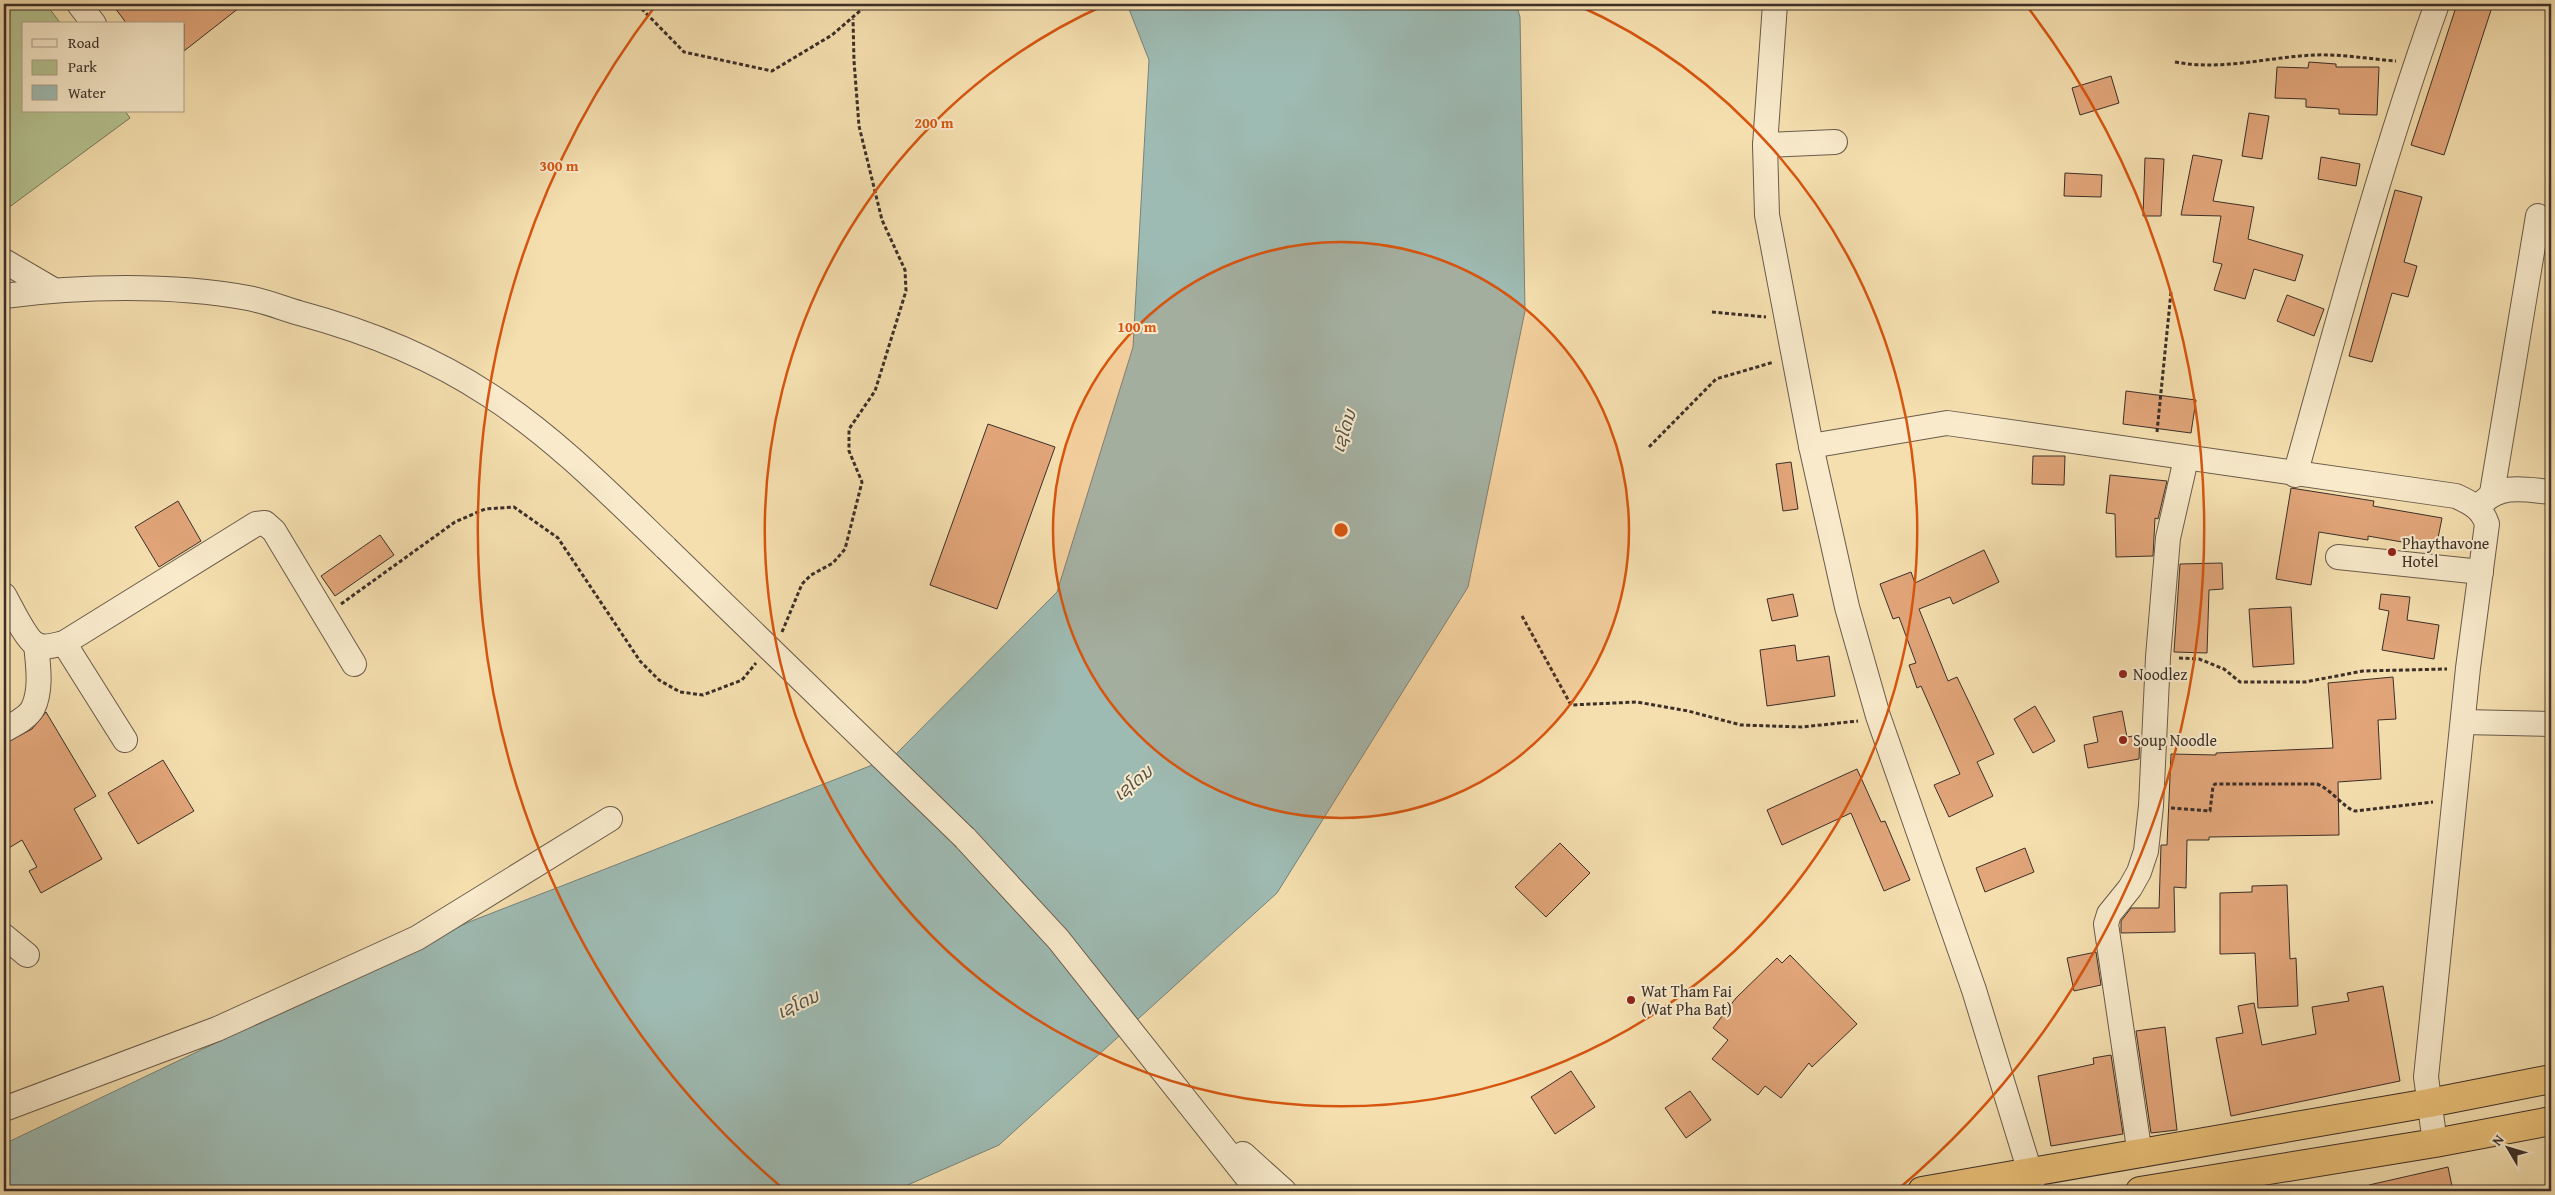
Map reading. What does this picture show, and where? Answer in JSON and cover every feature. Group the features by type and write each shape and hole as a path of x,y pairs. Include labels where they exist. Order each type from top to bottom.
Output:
{"highway":[{"path":"1922,1191 2031,1181 2140,1155 2551,1079"},
{"path":"2150,1191 2435,1143 2551,1121"}],"street":[{"path":"79,4 92,22"},
{"path":"1775,4 1764,145 1767,215 1811,446 1847,607 1878,716 1974,990 2031,1181"},
{"path":"2295,475 2342,309 2416,62 2437,4"},
{"path":"1764,145 1836,142"},
{"path":"2435,1143 2426,1077 2468,668 2487,524 2484,514 2485,500 2538,216"},
{"path":"4,261 52,290"},
{"path":"4,296 52,290 173,290 248,298 343,325 394,344 442,366 490,396 600,485 965,838 1058,939 1258,1191"},
{"path":"1811,446 1947,423 2155,452 2186,459 2295,475 2485,500 2505,488 2551,492"},
{"path":"2140,1155 2106,924 2109,914 2130,888 2139,872 2146,851 2151,806 2158,657 2168,538 2186,459"},
{"path":"4,595 28,636 36,644 46,647 64,643 256,524 265,523 274,531 354,664"},
{"path":"2338,557 2481,572"},
{"path":"64,643 125,740"},
{"path":"4,730 20,721 32,709 39,680 36,644"},
{"path":"2463,722 2551,724"},
{"path":"4,1109 217,1029 417,938 610,819"},
{"path":"4,936 27,955"},
{"path":"1188,1105 1284,1191"}],"path":[{"path":"637,4 684,52 772,71 832,34 853,19 868,4"},
{"path":"853,19 859,126 882,220 905,270"},
{"path":"2175,62 2195,66 2316,55 2416,62"},
{"path":"2155,452 2171,292"},
{"path":"1712,312 1786,318"},
{"path":"1649,447 1716,379 1794,357"},
{"path":"1522,616 1571,705 1637,702 1688,710 1741,724 1802,728 1845,724 1878,716"},
{"path":"2158,657 2199,659 2224,669 2240,682 2305,682 2376,670 2468,668"},
{"path":"2151,806 2210,811 2215,784 2317,784 2326,788 2350,810 2355,811 2456,799"}],"green space":[{"path":"15,4 46,4 60,22 22,22 22,112 126,112 130,118 4,211 4,12"}],"water":[{"name":"ເຊໂດນ","path":"1127,4 1516,4 1520,17 1525,311 1468,587 1277,893 999,1145 894,1191 4,1191 4,1144 469,922 893,757 1057,592 1133,347 1149,60"}],"building":[{"path":"112,4 244,4 185,50 185,22 126,22"},
{"path":"2457,4 2493,4 2444,155 2411,145"},
{"path":"2309,62 2336,64 2336,67 2379,67 2377,115 2339,114 2339,109 2306,107 2306,99 2275,98 2277,67 2308,68"},
{"path":"2111,76 2119,103 2080,115 2072,88"},
{"path":"2249,113 2269,116 2262,159 2242,156"},
{"path":"2193,155 2222,160 2213,201 2254,207 2248,239 2303,255 2295,281 2254,269 2245,299 2214,290 2222,264 2213,262 2221,216 2181,215"},
{"path":"2321,157 2360,164 2356,186 2318,179"},
{"path":"2145,158 2164,159 2161,216 2143,216"},
{"path":"2065,173 2102,175 2101,197 2064,196"},
{"path":"2395,190 2422,197 2404,262 2417,266 2408,297 2392,293 2372,362 2349,356"},
{"path":"2287,295 2324,309 2314,336 2277,321"},
{"path":"2126,391 2196,400 2191,433 2123,424"},
{"path":"988,424 1055,447 997,609 930,585"},
{"path":"2033,456 2065,456 2064,485 2032,484"},
{"path":"1791,462 1798,509 1783,511 1776,464"},
{"path":"2110,475 2167,481 2158,519 2155,518 2153,556 2116,557 2115,514 2106,513"},
{"path":"2291,488 2374,501 2373,506 2442,518 2436,548 2368,536 2368,540 2319,532 2311,585 2276,579"},
{"path":"178,501 201,541 159,567 135,527"},
{"path":"380,535 394,555 335,596 321,576"},
{"path":"1984,550 1999,582 1953,604 1950,597 1919,609 1948,681 1957,677 1994,754 1977,762 1993,796 1949,817 1934,785 1960,774 1921,686 1917,688 1909,665 1916,663 1899,617 1893,619 1880,584 1911,572 1915,583"},
{"path":"2222,563 2223,589 2209,590 2207,653 2174,652 2180,564"},
{"path":"1793,594 1798,616 1772,621 1767,599"},
{"path":"2381,594 2410,597 2407,620 2439,625 2434,659 2382,650 2389,611 2379,609"},
{"path":"2291,607 2294,664 2253,667 2249,609"},
{"path":"1795,645 1797,661 1829,656 1835,696 1767,706 1760,650"},
{"path":"2393,677 2396,719 2378,720 2381,779 2338,782 2339,835 2209,837 2209,840 2187,840 2186,888 2174,887 2175,932 2121,933 2121,921 2131,908 2159,908 2161,845 2167,845 2171,754 2216,755 2216,753 2333,748 2328,683"},
{"path":"2035,706 2055,741 2033,753 2014,719"},
{"path":"2122,711 2127,737 2140,735 2139,759 2088,768 2084,745 2098,742 2093,717"},
{"path":"46,712 96,796 74,809 102,859 41,893 29,871 37,867 22,840 4,851 4,744 32,729"},
{"path":"163,760 194,811 138,844 108,793"},
{"path":"1857,769 1881,822 1885,821 1910,880 1884,891 1851,813 1782,845 1767,810"},
{"path":"1560,843 1590,873 1546,917 1515,887"},
{"path":"2025,848 2034,872 1985,892 1976,868"},
{"path":"2287,885 2290,959 2296,958 2298,1006 2258,1008 2255,953 2220,954 2220,893 2252,892 2252,886"},
{"path":"2096,952 2101,985 2074,991 2067,958"},
{"path":"1790,955 1857,1024 1812,1067 1809,1063 1781,1098 1765,1086 1758,1095 1712,1059 1728,1040 1713,1028 1736,998 1777,958 1782,963"},
{"path":"2383,986 2400,1081 2231,1116 2216,1038 2243,1033 2238,1006 2254,1003 2262,1045 2316,1034 2312,1007 2349,1001 2347,993"},
{"path":"2165,1027 2177,1130 2151,1133 2136,1031"},
{"path":"2111,1055 2123,1134 2051,1146 2038,1076 2094,1064 2093,1058"},
{"path":"1571,1071 1595,1107 1555,1134 1531,1097"},
{"path":"1690,1091 1711,1120 1686,1138 1665,1108"},
{"path":"2448,1167 2453,1191 2370,1191 2369,1185"}],"place":[{"name":"Phaythavone Hotel","path":"2392,552"},
{"name":"Noodlez","path":"2123,674"},
{"name":"Soup Noodle","path":"2123,740"},
{"name":"Wat Tham Fai (Wat Pha Bat)","path":"1631,1000"}]}
